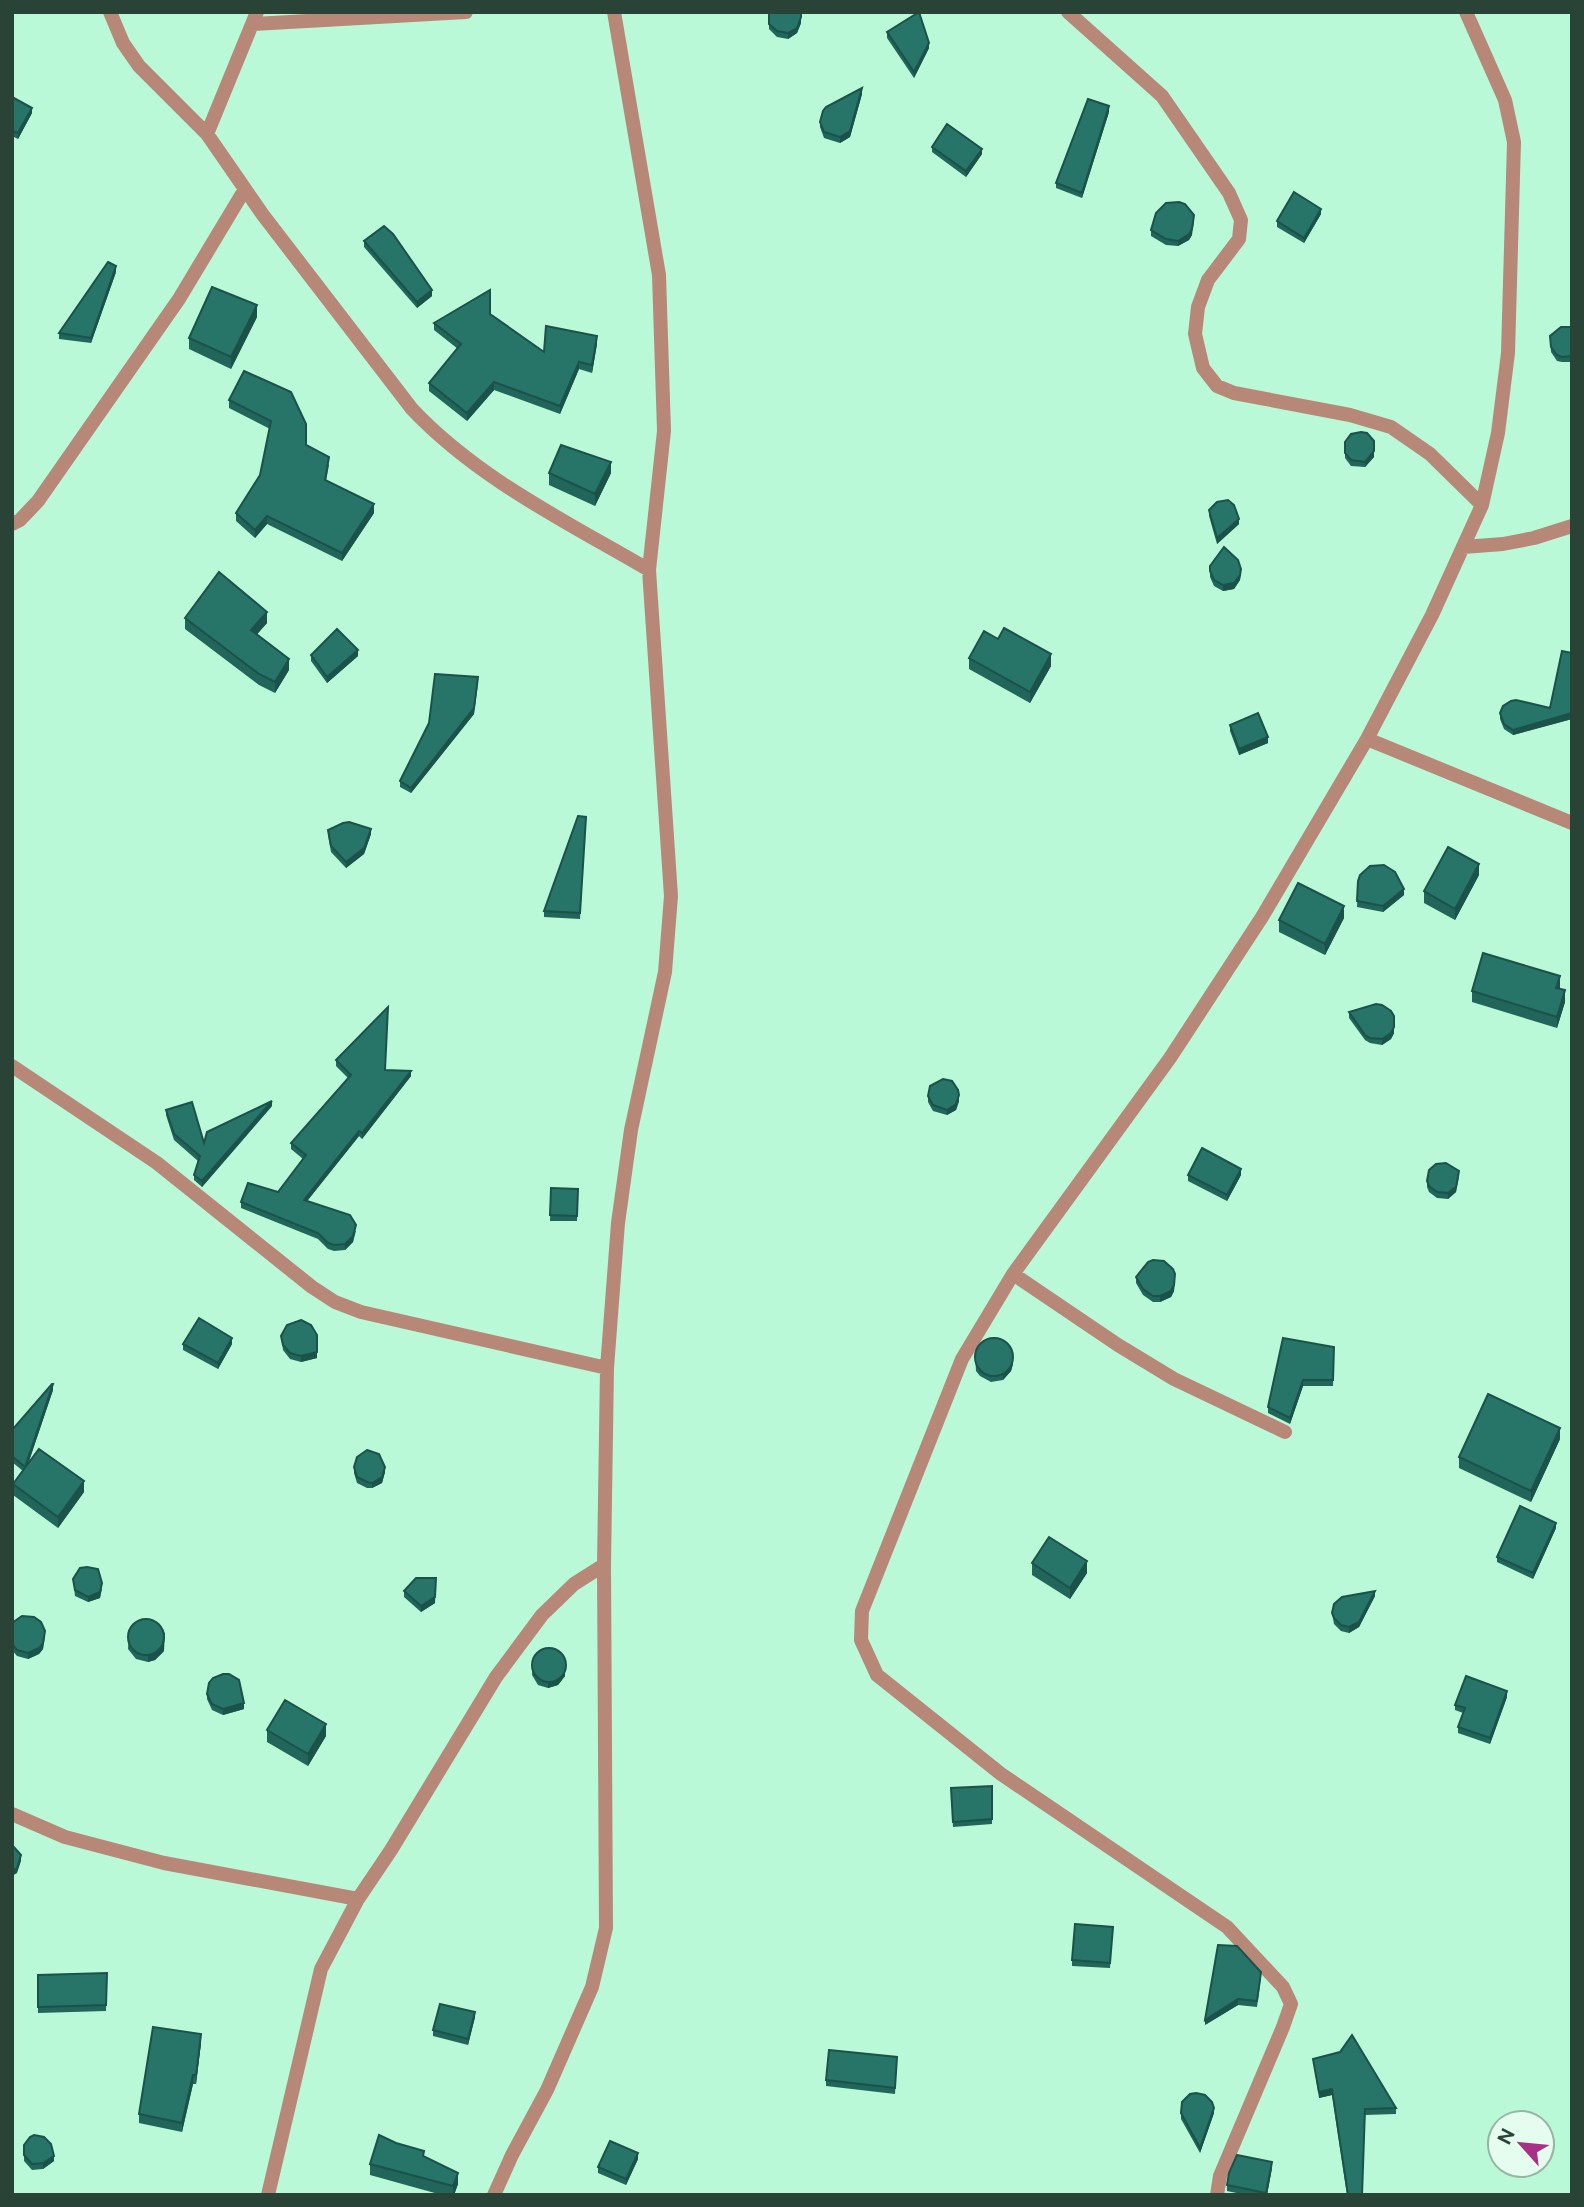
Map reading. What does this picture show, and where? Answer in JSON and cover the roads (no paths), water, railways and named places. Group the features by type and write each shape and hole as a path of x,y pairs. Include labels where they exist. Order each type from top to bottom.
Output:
{"street":[{"path":"110,12 123,43 139,66 207,134 245,189 404,398 436,435 480,470 649,570"},
{"path":"207,134 254,18 466,12"},
{"path":"494,2195 547,2090 592,1987 606,1928 604,1565 607,1368 618,1223 631,1130 665,972 671,896 649,570 664,431 659,275 614,12"},
{"path":"1068,12 1162,96 1229,194 1241,220 1239,239 1208,280 1198,306 1195,334 1203,368 1217,386 1234,393 1350,415 1391,427 1430,454 1482,505"},
{"path":"1217,2195 1220,2176 1291,2004 1283,1986 1227,1927 1001,1774 877,1675 861,1640 862,1611 962,1359 1013,1274 1170,1058 1262,917 1367,739 1432,615 1482,505 1498,433 1508,354 1514,142 1505,100 1466,12"},
{"path":"12,524 20,520 38,501 179,299 245,189"},
{"path":"1463,547 1503,544 1572,526"},
{"path":"1367,739 1572,823"},
{"path":"12,1066 157,1163 312,1287 335,1302 361,1311 607,1368"},
{"path":"1013,1274 1118,1345 1174,1379 1284,1432"},
{"path":"268,2195 321,1969 358,1899 511,1656 542,1615 574,1584 604,1565"},
{"path":"12,1814 65,1838 164,1863 358,1899"}]}
